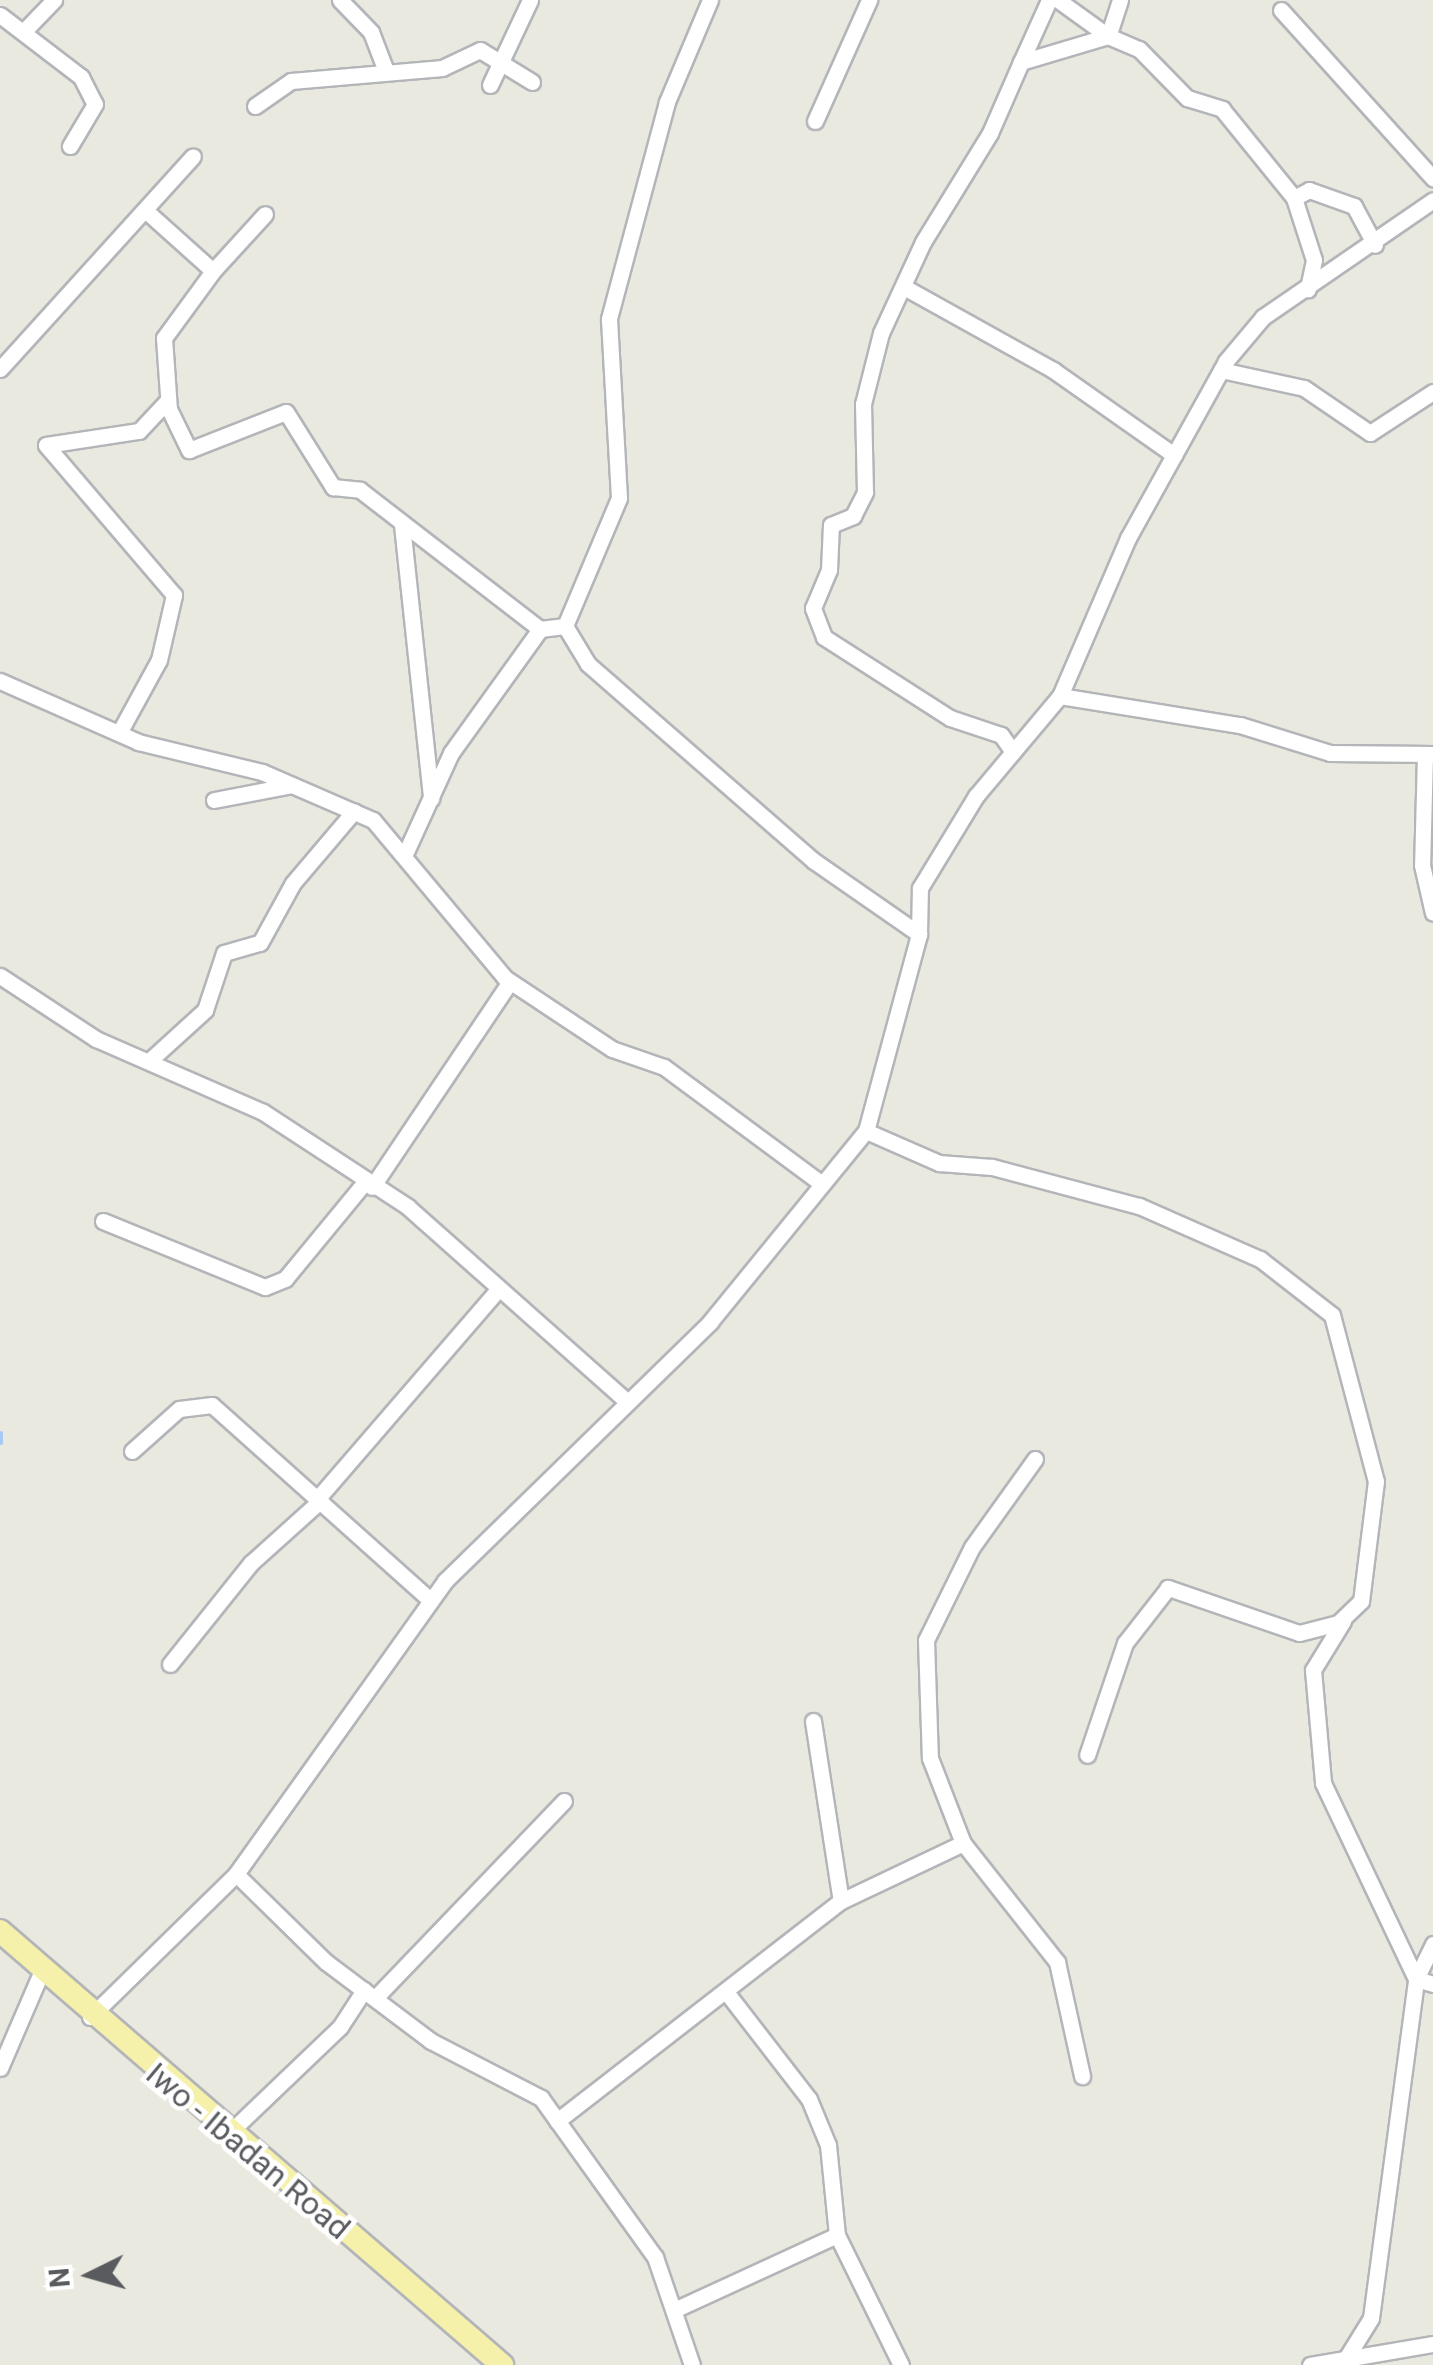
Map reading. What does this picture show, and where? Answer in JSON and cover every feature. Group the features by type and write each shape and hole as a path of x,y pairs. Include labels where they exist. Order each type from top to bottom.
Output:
{"main road":[{"name":"Iwo - Ibadan Road","path":"0,1931 44,1966 90,2017 502,2365"}],"street":[{"path":"25,30 54,0"},
{"path":"340,0 371,32 386,71"},
{"path":"490,85 498,60 530,0"},
{"path":"566,626 619,498 610,319 668,102 710,0"},
{"path":"816,121 869,0"},
{"path":"1013,752 1000,735 950,718 814,622 831,525 853,516 865,492 863,404 904,287 1050,0"},
{"path":"1058,0 1108,36 1139,48 1188,98 1222,109 1294,198 1314,260 1308,289"},
{"path":"1108,36 1120,0"},
{"path":"1282,10 1433,178"},
{"path":"0,15 25,30 80,77 95,104 70,146"},
{"path":"1020,62 1108,36"},
{"path":"255,106 292,81 442,68 480,50 532,82"},
{"path":"0,369 193,156"},
{"path":"1294,198 1309,190 1343,199 1375,245"},
{"path":"90,2017 236,1874 430,1600 625,1400 710,1322 818,1181 866,1131 919,934 920,888 941,846 1060,696 1174,455 1221,370 1264,316 1375,245 1433,200"},
{"path":"145,210 213,270"},
{"path":"265,214 213,270 164,338 168,400 189,450 286,412 333,487 360,490 540,629 566,626"},
{"path":"904,287 1053,370 1174,455"},
{"path":"1221,370 1304,388 1370,433 1433,392"},
{"path":"119,734 159,660 174,594 46,445 139,431 168,400"},
{"path":"402,525 430,798"},
{"path":"566,626 588,664 814,860 919,934"},
{"path":"405,854 451,753 540,629"},
{"path":"0,682 119,734 292,785 354,811 405,854 510,982 612,1049 664,1067 818,1181"},
{"path":"1060,696 1240,725 1330,753 1429,754 1422,865 1433,913"},
{"path":"214,800 292,785"},
{"path":"149,1062 205,1010 224,954 260,943 293,883 354,811"},
{"path":"0,976 149,1062 263,1112 368,1185 499,1288 625,1400"},
{"path":"103,1221 265,1287 285,1279 368,1185 510,982"},
{"path":"866,1131 939,1163 992,1167 1138,1206 1260,1260 1321,1299 1378,1508 1361,1601 1346,1616 1313,1670 1322,1783 1416,1980"},
{"path":"170,1664 251,1563 320,1499 499,1288"},
{"path":"132,1452 179,1409 212,1405 430,1600"},
{"path":"1035,1459 972,1546 926,1640 930,1758 963,1843 1056,1962 1082,2076"},
{"path":"1087,1755 1125,1643 1168,1588 1298,1633 1346,1616"},
{"path":"813,1721 841,1901"},
{"path":"228,2134 564,1801"},
{"path":"558,2122 841,1901 963,1843"},
{"path":"236,1874 370,1994 431,2041 541,2098 655,2257 692,2365"},
{"path":"1342,2364 1370,2318 1416,1980 1433,1944"},
{"path":"0,2068 44,1966"},
{"path":"1416,1980 1433,1984"},
{"path":"728,1993 809,2099 828,2145 837,2234 900,2365"},
{"path":"674,2310 837,2234"},
{"path":"1310,2365 1342,2364 1433,2344"}],"waterway":[{"path":"0,1433 0,1442"}]}
